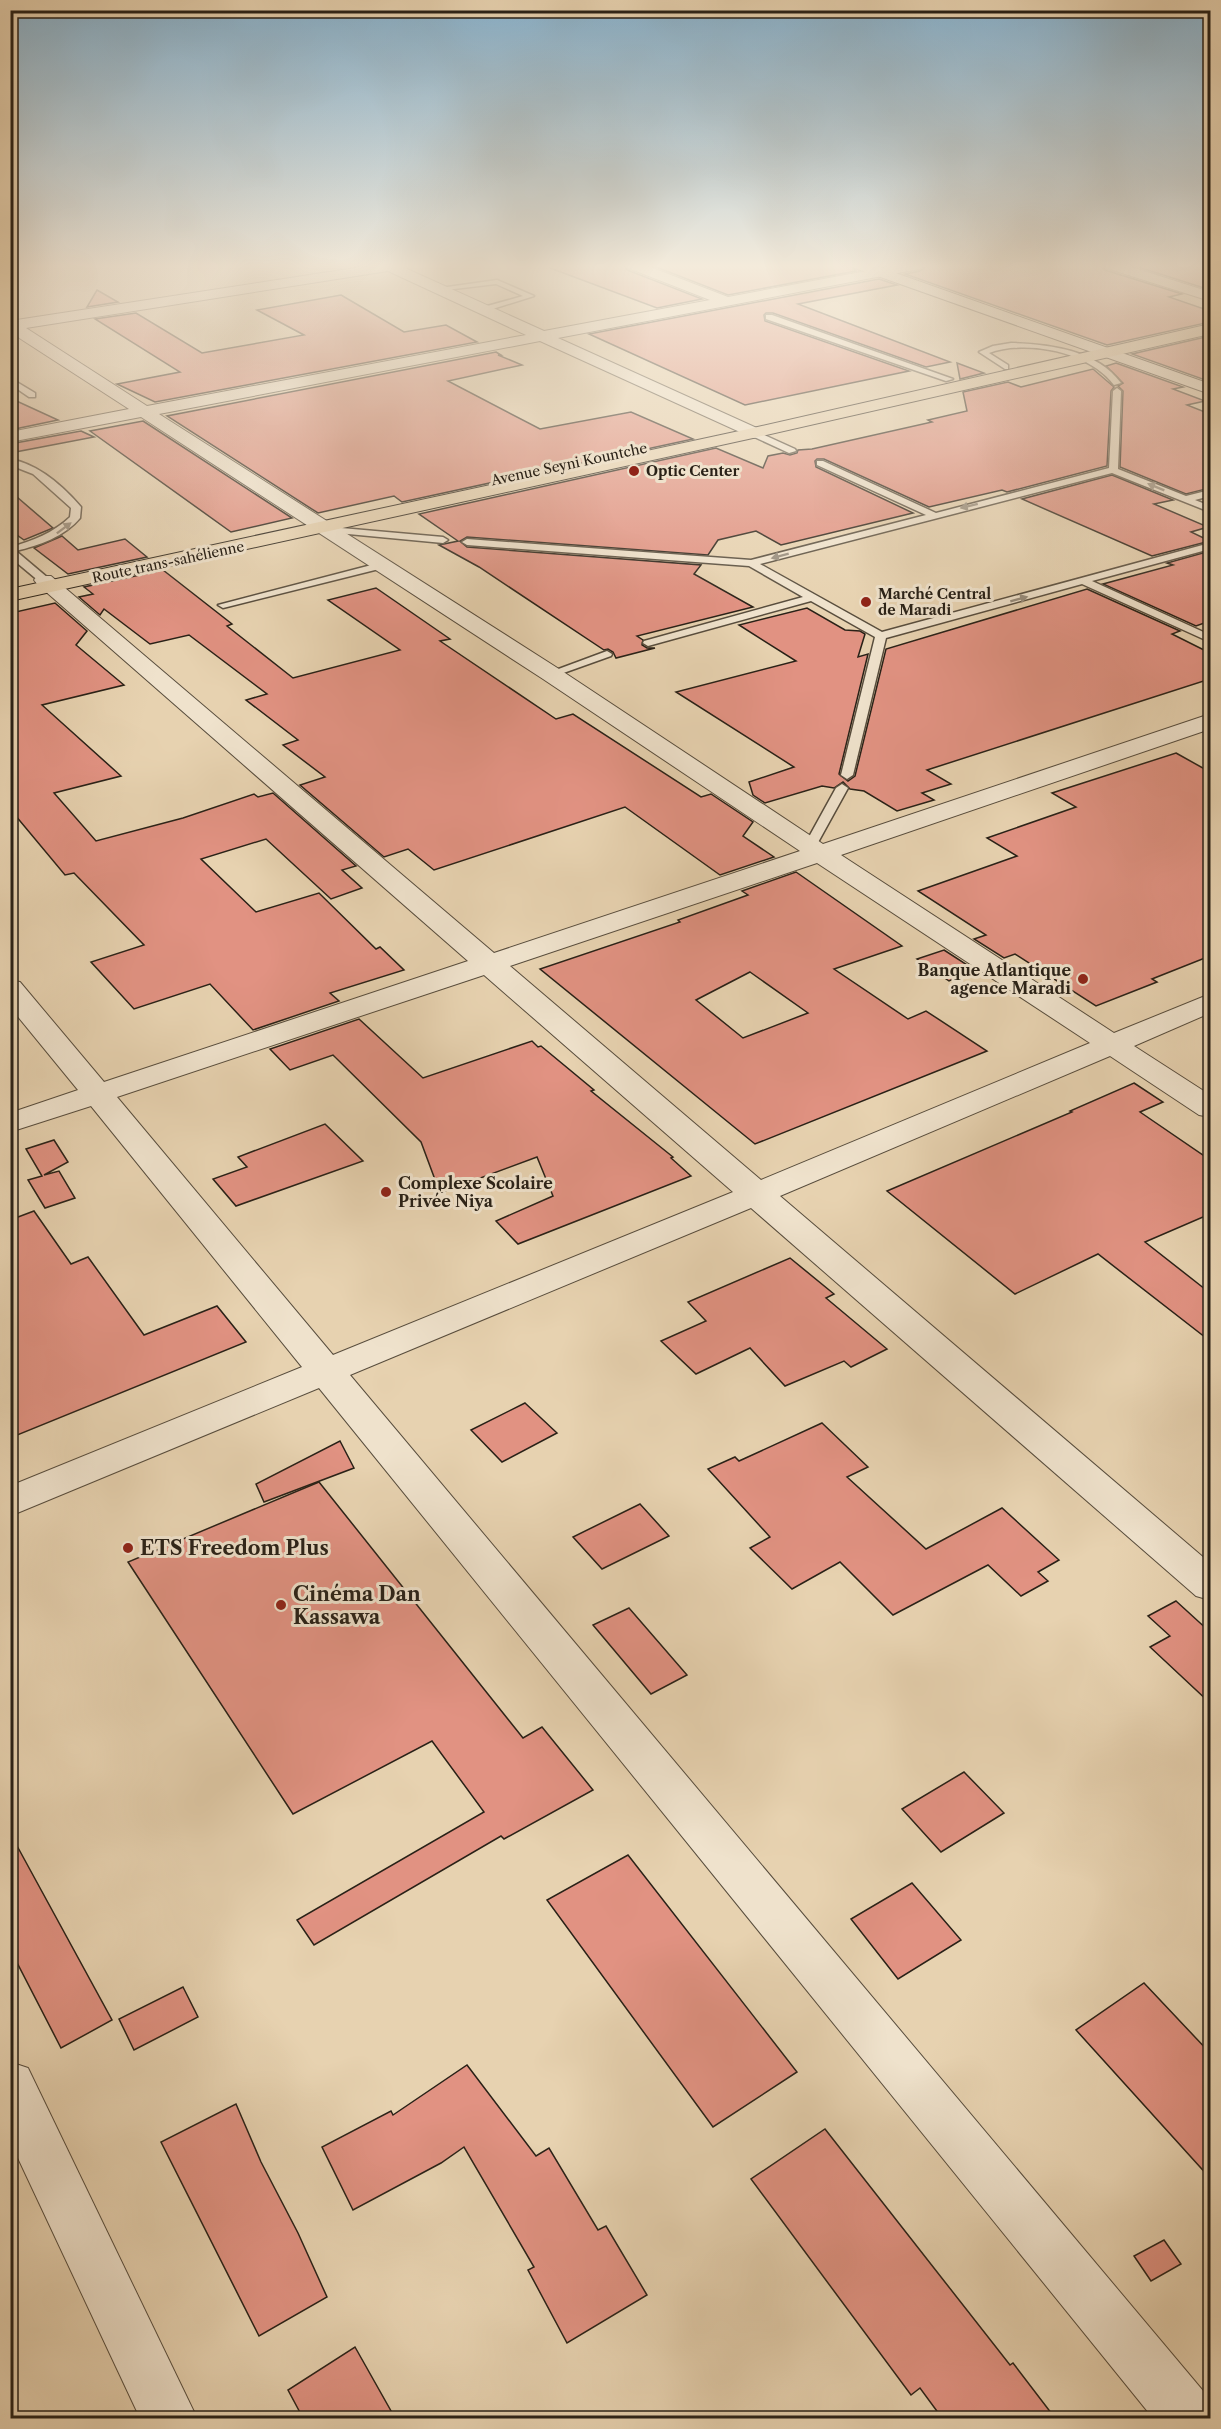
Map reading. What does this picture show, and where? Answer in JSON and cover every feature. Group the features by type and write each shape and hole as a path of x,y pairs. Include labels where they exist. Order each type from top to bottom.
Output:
{"highway":[{"name":"Avenue Seyni Kountche","path":"746,430 953,378"},
{"name":"Avenue Seyni Kountche","path":"315,526 976,378"},
{"name":"Route trans-sahélienne","path":"48,583 315,526"},
{"name":"Route trans-sahélienne","path":"11,593 48,583 315,526"}],"street":[{"path":"93,378 315,526 383,565 551,674 1210,1108"},
{"path":"10,437 319,378"},
{"path":"632,378 746,430"},
{"path":"1174,378 1210,389"},
{"path":"48,583 1210,1585"},
{"path":"10,1123 491,964 816,850 1210,721"},
{"path":"10,988 1189,2418"},
{"path":"10,1502 756,1194 1210,1003"},
{"path":"10,2085 169,2418"}],"lane":[{"path":"1112,378 1117,387 1113,470"},
{"path":"10,380 32,395"},
{"path":"746,430 792,451"},
{"path":"10,462 22,464 34,471 76,507 75,518 63,530 41,541 10,550"},
{"path":"820,464 933,515"},
{"path":"467,542 751,563 1113,470 1210,509"},
{"path":"1186,499 1210,493"},
{"path":"315,526 443,540"},
{"path":"751,563 881,636 1210,546"},
{"path":"10,550 48,583"},
{"path":"223,605 383,565"},
{"path":"1085,582 1210,639"},
{"path":"648,643 814,597"},
{"path":"847,775 881,636"},
{"path":"551,674 607,654"},
{"path":"816,850 842,789"}],"building":[{"path":"147,378 282,378 155,402 117,384"},
{"path":"361,378 460,378 448,381 540,429 631,412 693,439 402,502 394,496 318,513 167,416"},
{"path":"686,378 874,378 745,405"},
{"path":"1056,378 1104,378 1114,387 1111,391 1107,466 1007,492 1002,490 929,507 824,459 817,459 816,467 913,513 781,545 756,531 718,540 708,555 467,537 460,541 467,547 701,565 694,574 753,607 637,636 643,640 642,645 655,648 616,658 613,652 608,649 604,650 479,567 439,545 458,541 419,514 716,448 763,468 768,456 783,453 790,455 797,453 798,450 812,449 932,422 928,420 967,411 963,392 1008,382 1021,387"},
{"path":"1118,378 1159,378 1183,387 1173,389 1205,401 1187,405 1210,414 1210,488 1186,494 1120,467 1123,391 1118,386 1123,383"},
{"path":"10,398 58,420 10,430"},
{"path":"143,421 292,518 231,532 90,431"},
{"path":"81,431 94,437 10,453 10,444"},
{"path":"1112,475 1173,500 1154,504 1208,527 1191,532 1210,541 1152,556 1022,499"},
{"path":"10,491 53,528 24,540 10,530"},
{"path":"62,536 78,550 125,539 147,557 68,574 34,548"},
{"path":"1210,551 1210,621 1196,626 1103,584 1173,565 1167,563"},
{"path":"163,570 232,624 227,626 293,678 400,650 328,600 376,588 450,639 440,641 556,719 573,714 701,797 711,794 753,822 743,836 774,857 720,875 625,807 434,870 408,849 384,857 300,785 325,777 283,745 298,740 246,700 267,694 189,635 150,644 104,609 100,615 79,597 93,594 84,587"},
{"path":"1087,589 1180,631 1172,634 1210,653 1210,679 927,770 951,784 922,793 934,800 897,811 864,791 850,789 843,782 834,788 822,786 765,803 753,795 749,782 794,767 676,692 796,661 739,625 807,608 845,630 860,631 865,634 858,657 868,654 839,774 848,781 855,776 886,649"},
{"path":"55,603 87,631 76,645 124,685 42,705 121,776 54,793 96,841 183,818 254,794 258,797 273,793 356,866 342,870 362,888 331,899 266,839 201,859 256,912 319,893 376,949 380,947 404,970 330,993 339,1001 253,1030 210,984 134,1009 91,962 144,945 74,873 65,875 10,809 11,613"},
{"path":"1176,753 1210,772 1210,956 1152,979 1157,982 1096,1006 1015,954 1004,958 974,939 986,935 918,891 1017,856 987,838 1076,807 1052,793"},
{"path":"796,872 902,946 834,969 908,1019 926,1011 987,1051 755,1144 540,969 680,922 678,920 748,895 742,891","holes":["750,972 808,1013 743,1038 696,1000"]},
{"path":"944,950 975,970 949,981 917,959"},
{"path":"359,1019 423,1078 532,1041 538,1047 541,1046 594,1090 591,1091 673,1157 671,1158 691,1176 518,1244 496,1221 553,1196 537,1157 440,1193 421,1142 333,1055 290,1070 270,1049"},
{"path":"1134,1083 1163,1102 1140,1112 1210,1160 1210,1214 1145,1242 1210,1293 1210,1341 1098,1254 1015,1294 887,1191 1072,1112 1070,1111"},
{"path":"325,1124 363,1161 236,1206 213,1179 247,1167 238,1157"},
{"path":"54,1140 68,1162 44,1175 59,1171 75,1198 45,1208 28,1180 42,1176 26,1149"},
{"path":"34,1211 71,1264 88,1257 144,1335 217,1306 246,1342 10,1438 10,1220"},
{"path":"790,1258 834,1294 826,1298 887,1349 851,1367 844,1361 785,1386 750,1348 696,1374 661,1341 706,1321 688,1302"},
{"path":"525,1403 557,1433 502,1462 471,1430"},
{"path":"822,1423 868,1467 847,1477 926,1549 1002,1508 1059,1560 1038,1572 1048,1581 1021,1596 988,1565 893,1615 840,1562 792,1589 750,1548 770,1537 708,1469 735,1457 739,1461"},
{"path":"340,1441 354,1468 264,1502 256,1484"},
{"path":"319,1482 523,1738 542,1727 593,1790 504,1839 501,1836 314,1945 297,1920 484,1812 432,1741 293,1814 128,1562"},
{"path":"640,1504 669,1536 602,1569 573,1537"},
{"path":"1176,1601 1210,1632 1210,1703 1150,1647 1170,1636 1148,1616"},
{"path":"629,1608 687,1675 651,1694 593,1625"},
{"path":"964,1772 1004,1813 941,1852 902,1809"},
{"path":"10,1833 112,2020 61,2048 10,1949"},
{"path":"628,1855 797,2072 713,2127 547,1900"},
{"path":"912,1883 961,1940 898,1979 851,1919"},
{"path":"1144,1983 1210,2053 1210,2178 1076,2030"},
{"path":"183,1987 198,2017 134,2050 119,2019"},
{"path":"467,2065 536,2156 549,2148 598,2230 606,2226 647,2295 567,2343 528,2270 534,2267 464,2147 441,2163 353,2210 322,2147 391,2111 393,2115"},
{"path":"236,2104 261,2162 298,2233 327,2297 259,2336 161,2142"},
{"path":"825,2129 1010,2365 1013,2363 1055,2418 942,2418 920,2388 911,2395 751,2179"},
{"path":"1164,2240 1181,2264 1151,2281 1134,2256"},
{"path":"355,2347 395,2418 303,2418 288,2390"}],"place":[{"name":"Optic Center","path":"634,471"},
{"name":"Marché Central de Maradi","path":"866,602"},
{"name":"Banque Atlantique agence Maradi","path":"1083,979"},
{"name":"Complexe Scolaire Privée Niya","path":"386,1192"},
{"name":"ETS Freedom Plus","path":"128,1548"},
{"name":"Cinéma Dan Kassawa","path":"281,1605"}]}
